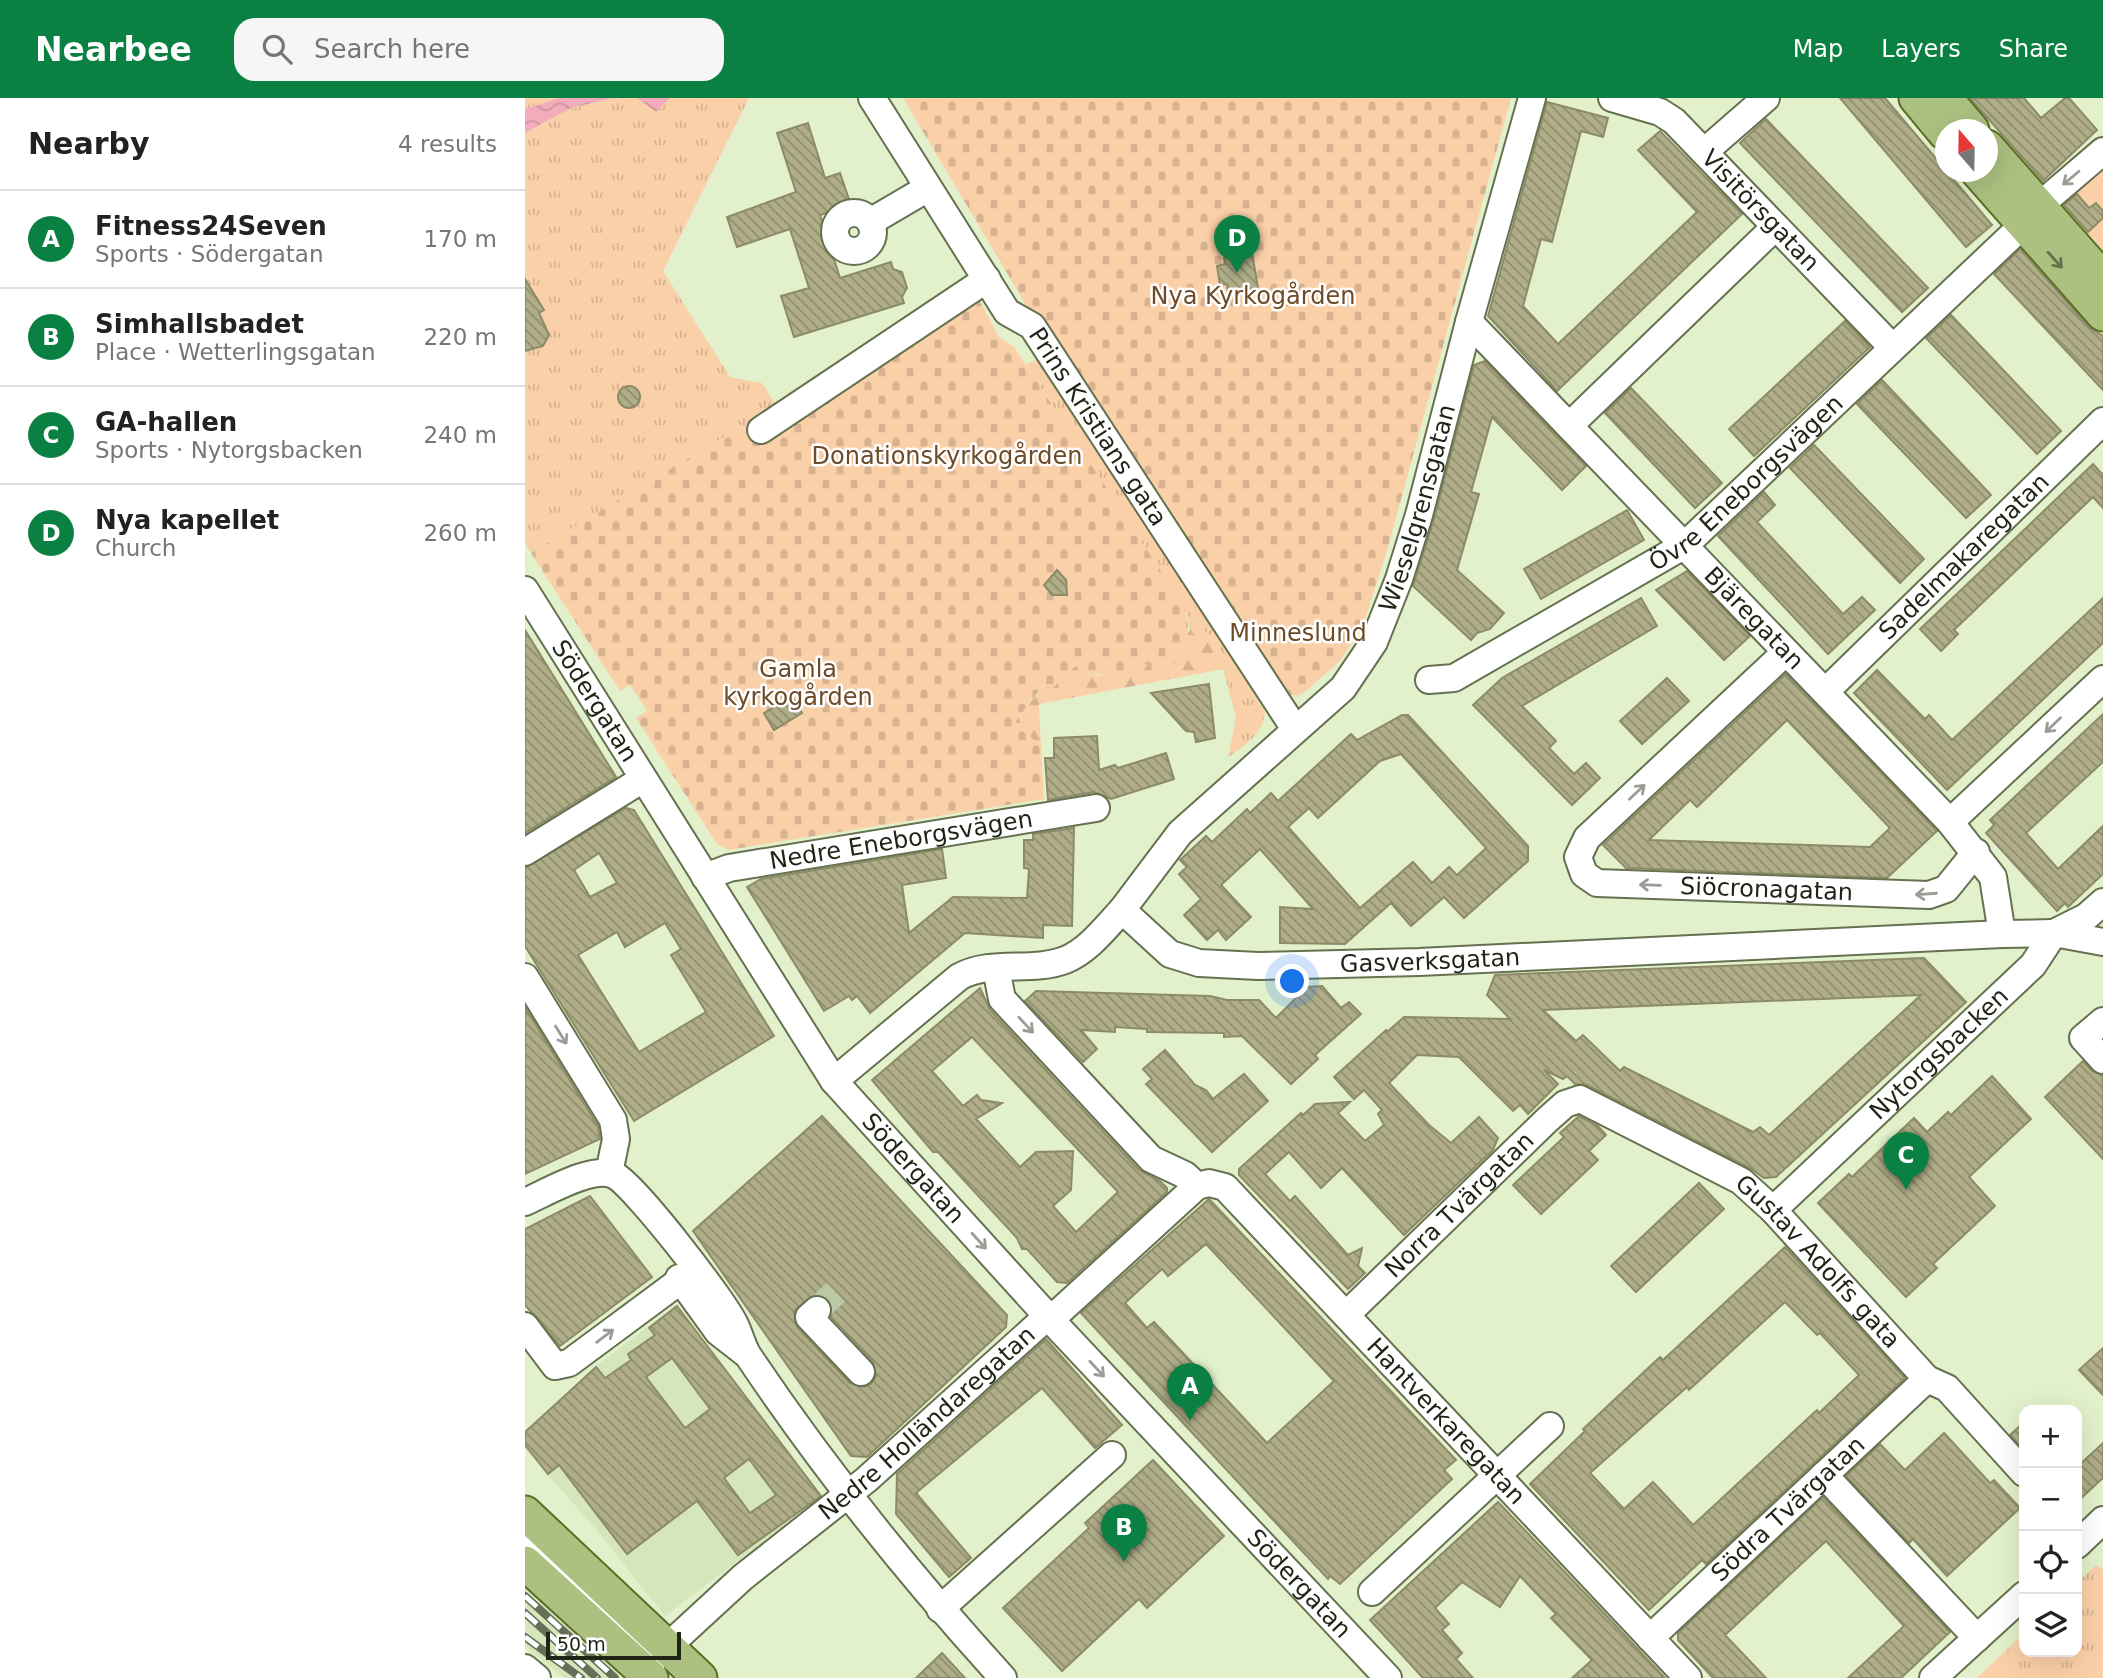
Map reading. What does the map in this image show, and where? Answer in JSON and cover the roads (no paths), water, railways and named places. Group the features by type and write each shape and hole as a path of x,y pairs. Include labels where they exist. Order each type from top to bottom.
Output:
{"main road":[{"path":"1916,98 1935,121"},
{"path":"1944,98 1962,119"},
{"path":"1998,164 2031,215 2103,314"},
{"path":"1990,182 2103,279"},
{"path":"525,1513 660,1666"},
{"path":"525,1563 660,1666 700,1678"}],"street":[{"name":"Prins Kristians gata","path":"872,98 1007,313 1032,326 1295,729"},
{"name":"Wieselgrensgatan","path":"1122,911 1180,833 1343,688 1374,642 1387,613 1419,515 1469,322 1532,98"},
{"name":"Visitörsgatan","path":"1612,98 1666,115 1892,347"},
{"path":"1704,152 1766,98"},
{"name":"Övre Eneborgsvägen","path":"1429,680 1454,678 1685,545 2031,215 2103,151"},
{"path":"870,222 929,188"},
{"path":"1570,425 1775,227"},
{"path":"761,430 987,279"},
{"name":"Bjäregatan","path":"1469,322 1950,822 1993,877 2002,934"},
{"name":"Sadelmakaregatan","path":"1825,692 2103,421"},
{"name":"Södergatan","path":"525,590 834,1082 1050,1319 1388,1678"},
{"name":"Siöcronagatan","path":"1786,652 1587,838 1580,846 1578,861 1586,878 1597,883 1878,894 1940,892 1949,886 1976,852"},
{"path":"1950,822 2103,679"},
{"path":"525,852 643,779"},
{"name":"Nedre Eneborgsvägen","path":"705,877 729,868 1096,808"},
{"path":"2054,933 2086,918 2103,902"},
{"path":"834,1082 959,977 978,969 1054,964 1067,960 1122,911"},
{"name":"Gasverksgatan","path":"1122,911 1170,954 1199,962 1258,966 1513,958 2002,934 2054,933 2103,942"},
{"name":"Nytorgsbacken","path":"1773,1210 2033,965 2054,933"},
{"path":"996,968 1002,999 1151,1159 1185,1175 1196,1186"},
{"path":"525,977 613,1120 615,1139 609,1173"},
{"path":"2103,1021 2083,1038 2103,1060"},
{"name":"Gustav Adolfs gata","path":"1576,1099 1741,1181 1773,1210 1927,1379 1947,1388 2019,1468"},
{"name":"Norra Tvärgatan","path":"1346,1315 1547,1119 1565,1104 1576,1099"},
{"path":"525,1202 578,1178 609,1173 623,1180 655,1216 734,1321 747,1354 849,1494 940,1609 1003,1678"},
{"name":"Hantverkaregatan","path":"1196,1186 1209,1183 1225,1187 1688,1678"},
{"name":"Nedre Holländaregatan","path":"660,1666 743,1577 849,1494 914,1424 1040,1323 1050,1319 1196,1186"},
{"path":"632,1191 643,1226 681,1280 718,1332 747,1354"},
{"path":"525,1326 555,1366 569,1363 681,1280"},
{"path":"817,1310 809,1317 861,1372"},
{"name":"Södra Tvärgatan","path":"1650,1638 1927,1379"},
{"path":"1372,1592 1550,1426"},
{"path":"940,1609 1112,1455"},
{"path":"1824,1475 1977,1638"},
{"path":"2082,1536 2103,1520"},
{"path":"525,1539 660,1666"},
{"path":"1933,1678 2019,1600"},
{"path":"525,1668 537,1678"}],"water":[{"path":"559,98 613,98 571,108 525,133 525,109"},
{"path":"637,98 670,98 656,112"}],"tunnel":[{"path":"817,1310 839,1289"}],"railway":[{"path":"525,1596 615,1678"},
{"path":"525,1613 597,1678"},
{"path":"525,1637 581,1678"}],"place":[{"name":"Nya kapellet","path":"1237,273"},
{"name":"GA-hallen","path":"1906,1190"},
{"name":"Fitness24Seven","path":"1190,1421"},
{"name":"Simhallsbadet","path":"1124,1562"}],"park label":[{"name":"Nya Kyrkogården","path":"1253,296"},
{"name":"Donationskyrkogården","path":"947,456"},
{"name":"Minneslund","path":"1298,633"},
{"name":"Gamla kyrkogården","path":"798,683"}]}
